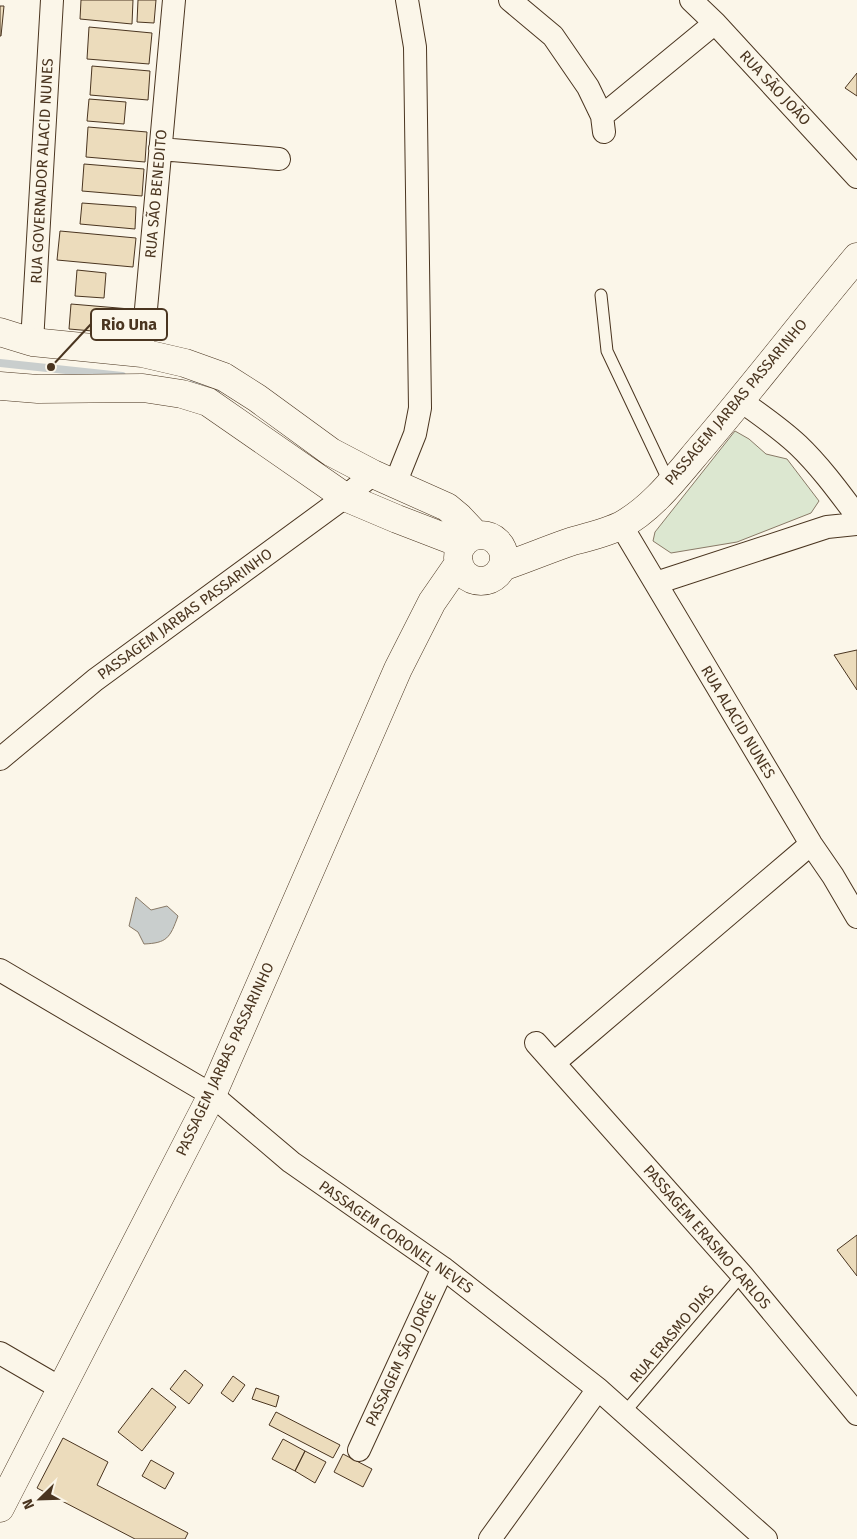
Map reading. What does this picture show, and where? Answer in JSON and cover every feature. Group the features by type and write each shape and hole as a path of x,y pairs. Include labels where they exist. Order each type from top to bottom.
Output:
{"main road":[{"name":"PASSAGEM JARBAS PASSARINHO","path":"0,1508 212,1095 398,669 432,602 479,555 573,541 603,533 621,525 646,507 670,484 741,401 800,325 857,257"},
{"path":"0,332 32,342 142,353 185,363 224,377 257,398 332,452 384,479 447,507 459,517 479,555"},
{"name":"RUA SÃO BENEDITO","path":"142,353 143,385"},
{"path":"0,386 38,389 143,385 208,402 345,497 479,555"}],"street":[{"name":"RUA GOVERNADOR ALACID NUNES","path":"32,342 52,0"},
{"name":"RUA SÃO BENEDITO","path":"142,353 174,0"},
{"path":"384,479 415,434 420,408 415,47 407,0"},
{"path":"510,0 553,36 588,87 603,124 715,23"},
{"name":"RUA SÃO JOÃO","path":"691,0 715,23 857,177"},
{"path":"160,149 278,159"},
{"path":"741,401 773,423 799,446 857,516"},
{"name":"PASSAGEM JARBAS PASSARINHO","path":"0,759 95,680 345,497 384,479"},
{"path":"656,583 827,527 857,524"},
{"name":"RUA ALACID NUNES","path":"621,525 811,844 833,876 857,917"},
{"path":"554,1063 811,844"},
{"name":"PASSAGEM CORONEL NEVES","path":"0,970 212,1095 291,1162 443,1268 598,1390 766,1539"},
{"name":"PASSAGEM ERASMO CARLOS","path":"536,1043 742,1275 857,1414"},
{"name":"PASSAGEM SÃO JORGE","path":"359,1450 443,1268"},
{"path":"0,1353 62,1389"},
{"path":"490,1539 598,1390"}],"lane":[{"path":"601,295 607,351 670,484"},
{"name":"RUA ERASMO DIAS","path":"624,1413 742,1275"}],"green space":[{"path":"735,431 749,439 766,454 787,459 819,501 811,513 737,542 671,553 653,541 655,532"}],"shaded area":[{"path":"136,897 151,910 167,906 178,916 173,930 163,941 144,944 138,932 129,926"}],"building":[{"path":"81,0 133,0 132,24 80,19"},
{"path":"138,0 156,0 154,23 137,22"},
{"path":"0,6 4,6 1,36 0,36"},
{"path":"89,27 152,33 149,64 87,59"},
{"path":"92,66 150,71 148,100 90,95"},
{"path":"857,73 857,96 845,88"},
{"path":"89,99 126,102 124,124 87,121"},
{"path":"88,127 147,132 145,162 86,157"},
{"path":"84,164 144,169 142,196 82,191"},
{"path":"82,203 136,207 135,229 80,224"},
{"path":"60,231 136,238 133,267 57,260"},
{"path":"77,270 106,273 104,298 75,296"},
{"path":"71,304 130,309 128,334 69,329"},
{"path":"857,650 857,690 834,655"},
{"path":"857,1235 857,1276 837,1250"},
{"path":"185,1370 203,1385 189,1404 170,1389"},
{"path":"233,1376 245,1385 233,1402 221,1393"},
{"path":"152,1388 176,1407 142,1451 118,1432"},
{"path":"256,1388 279,1396 276,1407 252,1399"},
{"path":"276,1412 340,1445 333,1458 269,1425"},
{"path":"63,1438 108,1462 97,1485 188,1533 185,1539 135,1539 37,1488"},
{"path":"283,1439 305,1451 295,1471 272,1459"},
{"path":"305,1451 326,1462 315,1483 295,1471"},
{"path":"343,1454 372,1469 363,1487 334,1472"},
{"path":"151,1460 174,1473 165,1489 142,1476"}],"waterway":[{"path":"0,363 122,376"},
{"path":"193,384 218,388"}],"place":[{"name":"Rio Una","path":"51,367"}]}
